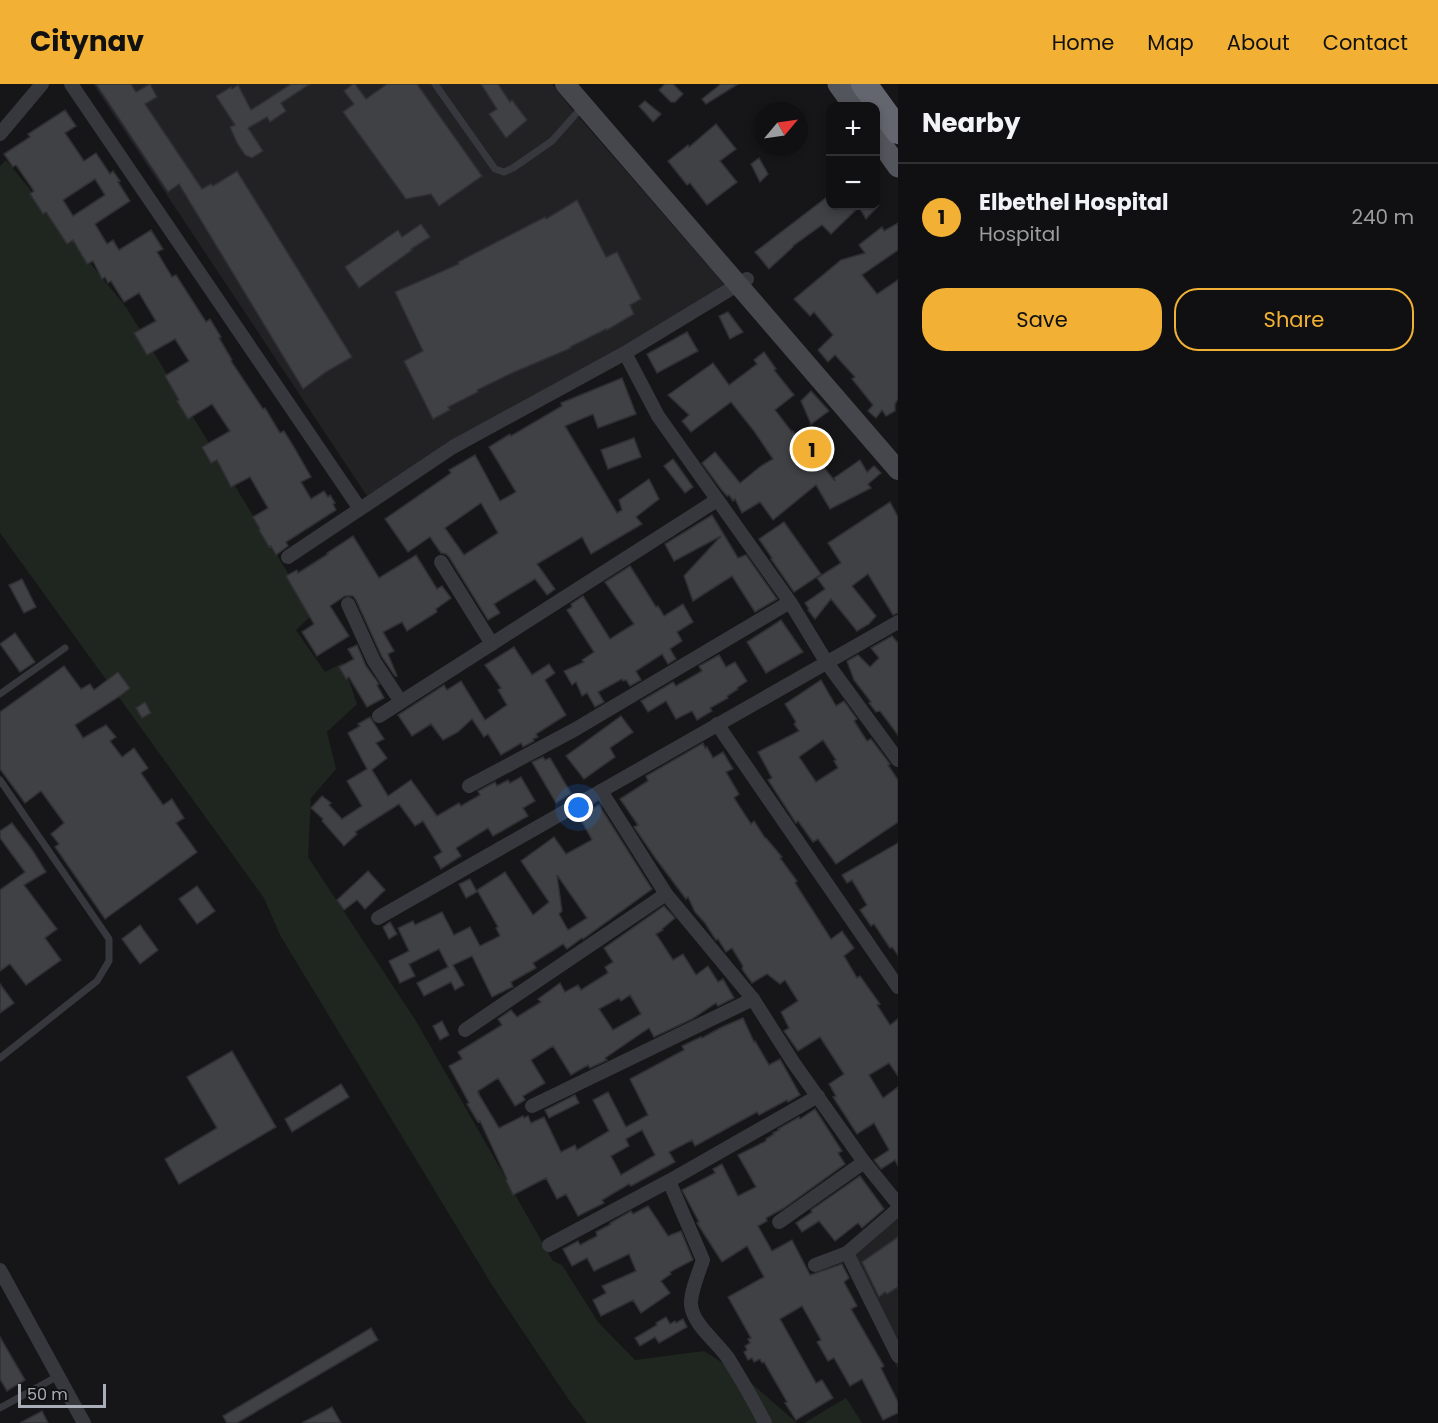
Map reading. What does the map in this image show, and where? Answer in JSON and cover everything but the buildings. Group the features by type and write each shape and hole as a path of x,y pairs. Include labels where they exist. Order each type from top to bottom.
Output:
{"highway":[{"path":"864,84 898,131"}],"main road":[{"path":"565,84 898,457"},
{"path":"579,84 898,470"},
{"path":"838,84 851,102"},
{"path":"880,142 898,167"}],"street":[{"path":"71,84 360,509"},
{"path":"0,134 39,85"},
{"path":"288,557 453,447 625,353 743,281"},
{"path":"625,353 658,416 790,602 827,663 898,760"},
{"path":"379,716 717,500"},
{"path":"441,562 492,644"},
{"path":"469,786 574,730 790,602"},
{"path":"348,604 374,661 401,702"},
{"path":"378,918 898,622"},
{"path":"717,724 898,987"},
{"path":"601,792 666,894 753,999 793,1062 898,1207 847,1253 815,1265"},
{"path":"465,1030 666,894"},
{"path":"532,1106 753,999"},
{"path":"549,1245 669,1181 818,1096"},
{"path":"779,1222 864,1162"},
{"path":"669,1181 703,1260 691,1306 699,1325 726,1356 765,1423"},
{"path":"847,1253 898,1356"},
{"path":"0,1270 84,1423"}],"lane":[{"path":"435,84 495,169 504,172 552,141 584,106"},
{"path":"0,694 65,648"},
{"path":"0,780 109,939 110,961 97,981 0,1058"},
{"path":"0,1408 59,1376"}],"shaded area":[{"path":"93,84 552,84 732,293 367,496"},
{"path":"6,160 126,307 313,614 296,630 325,672 343,663 357,704 327,732 336,769 311,798 308,857 416,1021 553,1261 562,1265 598,1322 635,1360 704,1351 742,1375 797,1423 587,1423 571,1403 492,1285 280,935 264,898 0,533 0,166"},
{"path":"898,1212 898,1369 842,1258"},
{"path":"846,1398 862,1423 804,1423"}],"place":[{"name":"Elbethel Hospital","path":"812,449"}]}
